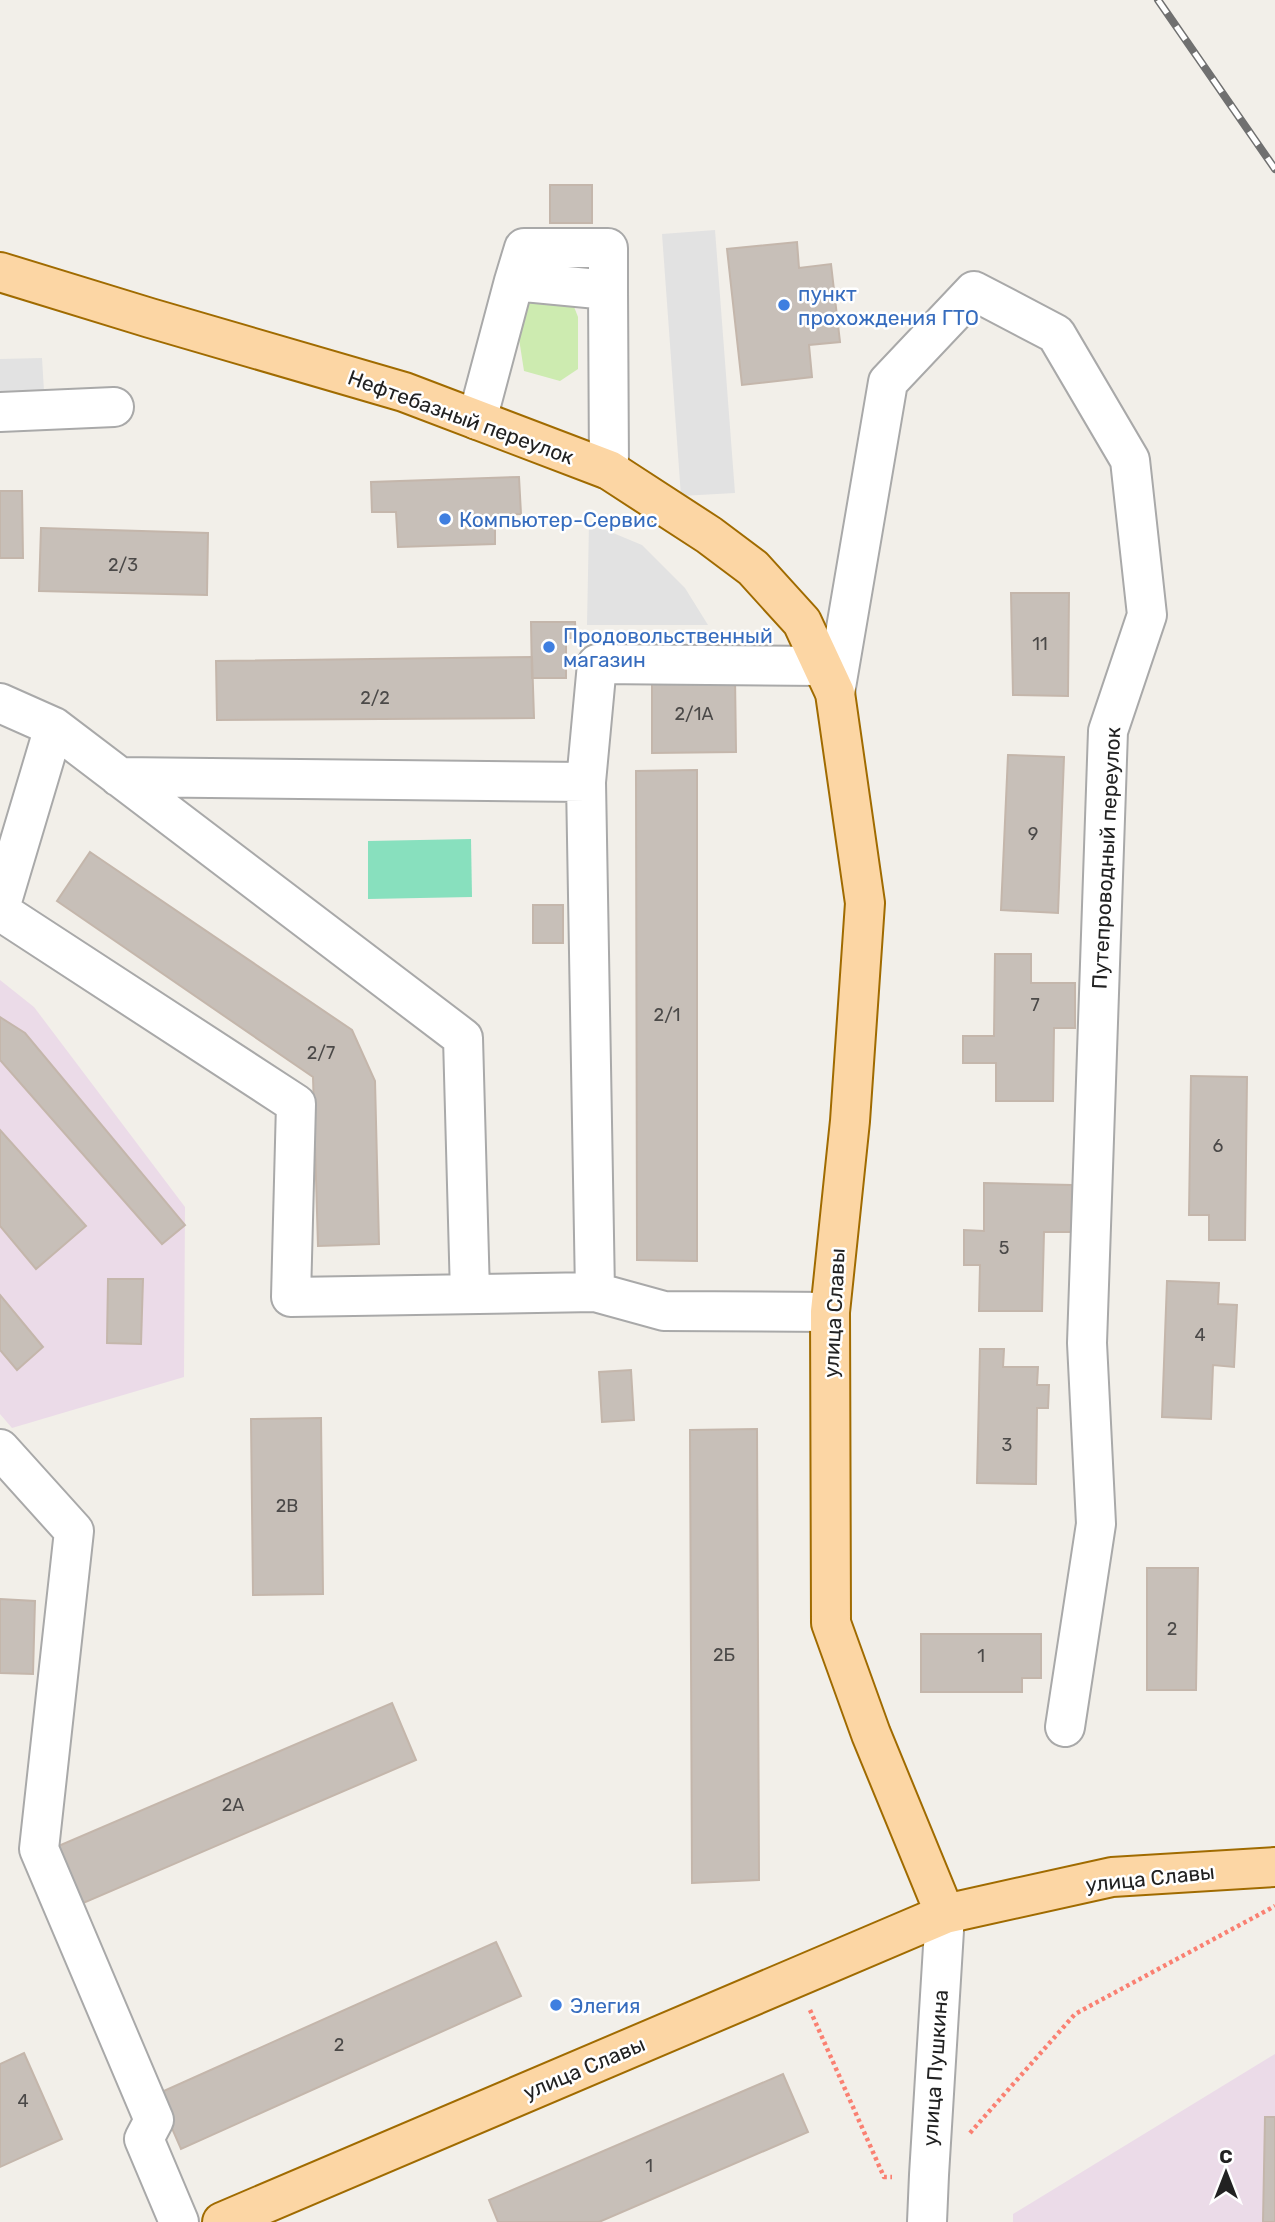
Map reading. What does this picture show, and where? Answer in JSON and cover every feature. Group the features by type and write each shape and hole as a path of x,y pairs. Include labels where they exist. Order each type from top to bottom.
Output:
{"main road":[{"name":"Нефтебазный переулок","path":"0,272 404,392 608,470 709,535 753,568 802,622 829,679"},
{"name":"улица Славы","path":"829,679 865,904 850,1121 830,1312 831,1623 871,1734 945,1914"},
{"name":"улица Славы","path":"222,2222 945,1914 1111,1877 1275,1867"}],"street":[{"path":"477,420 514,282 608,290 608,470"},
{"name":"Путепроводный переулок","path":"829,679 888,382 974,291 1056,334 1130,460 1147,615 1108,731 1087,1343 1096,1524 1065,1727"},
{"path":"0,412 114,407"},
{"path":"595,1292 586,782 597,664 829,679"},
{"path":"0,703 54,727 463,1038 470,1294"},
{"path":"54,727 0,910 296,1104 291,1297 595,1292 664,1311 830,1312"},
{"path":"119,777 586,782"},
{"path":"0,1449 74,1531 38,1849 154,2119 144,2139 179,2222"},
{"name":"улица Пушкина","path":"928,2222 945,1914"}],"path":[{"path":"796,1978 884,2177 929,2175 962,2142 1075,2014 1275,1906"}],"shaded area":[{"path":"715,230 735,493 681,496 662,234"},
{"path":"42,358 46,425 0,425 0,359"},
{"path":"589,523 642,545 685,588 708,625 587,625"},
{"path":"0,980 34,1007 185,1207 184,1377 12,1428 0,1414"},
{"path":"1275,2054 1275,2222 1013,2222 1013,2214"}],"green space":[{"path":"571,299 578,317 578,369 560,381 524,371 519,339 527,300"},
{"path":"471,839 472,897 368,899 368,841"}],"building":[{"path":"550,185 592,185 592,223 550,223"},
{"name":"пункт прохождения ГТО","path":"797,242 799,268 831,264 840,342 809,345 812,377 742,385 727,249"},
{"path":"519,477 521,514 495,515 495,544 398,547 396,512 372,512 371,482"},
{"path":"0,491 22,491 23,558 0,558"},
{"path":"41,528 208,533 207,595 39,591"},
{"path":"1011,593 1069,593 1068,696 1013,695"},
{"name":"Продовольственный магазин","path":"531,622 575,622 576,638 566,638 566,678 532,678"},
{"path":"532,657 534,718 217,720 216,661"},
{"path":"735,676 736,752 652,753 652,677"},
{"path":"1008,755 1064,757 1058,913 1001,910"},
{"path":"697,770 697,1261 637,1260 636,771"},
{"path":"90,852 352,1030 375,1081 379,1244 318,1246 313,1077 57,901"},
{"path":"533,905 563,905 563,943 533,943"},
{"path":"995,954 1031,954 1031,983 1075,983 1075,1028 1054,1028 1053,1101 996,1101 996,1063 963,1063 963,1036 994,1036"},
{"path":"0,1017 25,1033 185,1225 162,1244 0,1060"},
{"path":"1191,1076 1247,1077 1245,1240 1209,1240 1209,1215 1189,1215"},
{"path":"0,1130 86,1226 36,1269 0,1226"},
{"path":"984,1183 1072,1185 1071,1232 1044,1232 1042,1311 979,1311 980,1265 964,1265 964,1230 984,1231"},
{"path":"108,1279 143,1279 141,1344 107,1343"},
{"path":"1167,1281 1219,1283 1218,1304 1237,1305 1234,1367 1213,1365 1211,1419 1162,1417"},
{"path":"0,1295 43,1347 17,1370 0,1350"},
{"path":"980,1349 1004,1349 1003,1367 1038,1367 1037,1385 1049,1385 1048,1408 1037,1408 1036,1484 977,1483"},
{"path":"631,1370 634,1420 602,1422 599,1372"},
{"path":"321,1418 323,1594 253,1595 251,1419"},
{"path":"757,1429 759,1880 692,1883 690,1430"},
{"path":"1147,1568 1198,1568 1196,1690 1147,1690"},
{"path":"0,1599 35,1601 33,1674 0,1673"},
{"path":"921,1634 1041,1634 1041,1678 1022,1678 1022,1692 921,1692"},
{"path":"392,1703 416,1760 74,1907 49,1850"},
{"path":"496,1942 521,1996 181,2149 157,2094"},
{"path":"24,2053 62,2139 0,2167 0,2064"},
{"path":"783,2074 808,2132 599,2222 498,2222 489,2200"},
{"path":"1265,2117 1275,2117 1275,2222 1263,2222"}],"railway":[{"path":"1158,0 1275,169"}],"place":[{"name":"пункт прохождения ГТО","path":"784,305"},
{"name":"Компьютер-Сервис","path":"445,519"},
{"name":"Продовольственный магазин","path":"549,647"},
{"name":"Элегия","path":"556,2005"}]}
